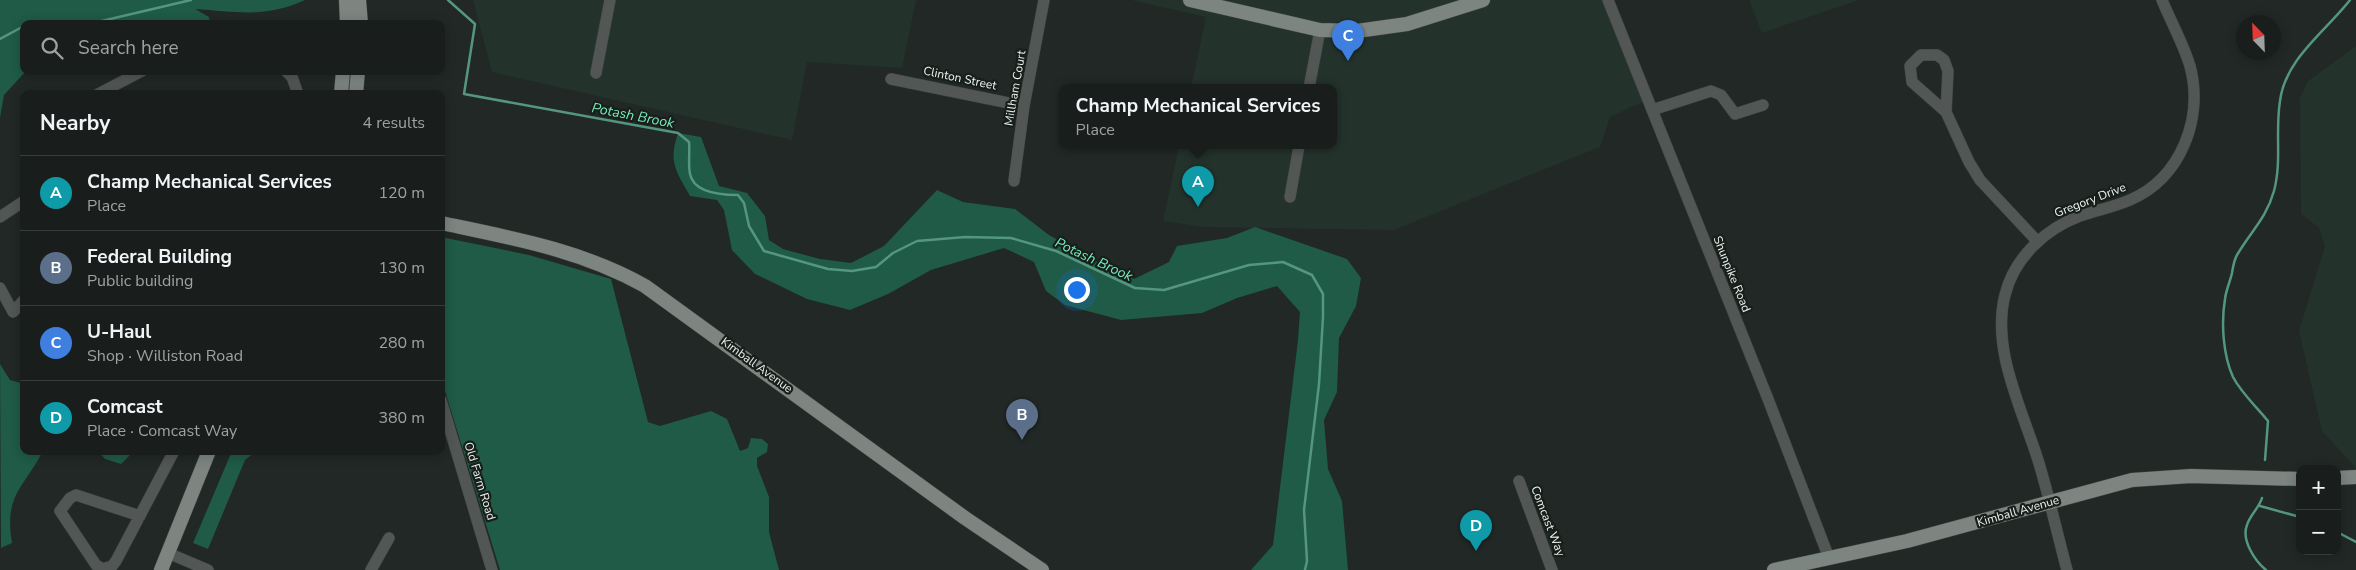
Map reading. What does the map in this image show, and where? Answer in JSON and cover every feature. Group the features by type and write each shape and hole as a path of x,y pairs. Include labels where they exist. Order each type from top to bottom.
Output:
{"main road":[{"path":"346,0 347,20"},
{"path":"359,0 361,20"},
{"path":"1190,0 1320,30 1357,32 1393,27 1483,0"},
{"path":"341,90 342,75"},
{"path":"356,90 358,75"},
{"name":"Kimball Avenue","path":"445,224 566,251 614,269 645,286 965,518 1042,570"},
{"path":"161,570 208,455"},
{"path":"196,486 211,455"},
{"name":"Kimball Avenue","path":"1774,570 1932,535 2048,495 2144,478 2191,476 2296,479"},
{"path":"2341,478 2356,477"}],"street":[{"path":"596,73 610,0"},
{"name":"Millham Court","path":"1014,181 1024,106 1044,0"},
{"name":"Shunpike Road","path":"1608,0 1768,399 1829,558"},
{"name":"Gregory Drive","path":"2067,570 2048,495 2008,369 2000,330 2001,312 2008,286 2020,264 2037,241 2069,220 2110,208 2144,192 2172,167 2184,147 2193,114 2192,76 2183,48 2162,0"},
{"path":"1310,84 1320,30"},
{"path":"1946,112 1948,67 1944,60 1937,55 1921,55 1910,66 1912,82 1946,112 1969,162 1980,180 2037,241"},
{"path":"106,90 134,75"},
{"path":"290,75 297,90"},
{"name":"Clinton Street","path":"891,79 1024,106"},
{"path":"1652,110 1711,91 1721,95 1735,114 1763,106"},
{"path":"1290,197 1298,149"},
{"path":"0,217 20,204"},
{"path":"0,288 13,312 20,304"},
{"name":"Old Farm Road","path":"445,413 492,570"},
{"path":"140,516 76,495 66,502 60,511 94,563 103,569 114,564 140,516 172,455"},
{"name":"Comcast Way","path":"1519,481 1552,570"},
{"path":"371,570 380,550 389,538"},
{"path":"168,553 208,570"}],"shaded area":[{"path":"473,0 916,0 902,68 807,62 792,140 492,72"},
{"path":"1131,0 1613,0 1651,98 1610,117 1600,147 1394,230 1205,227 1163,221 1178,149 1337,149 1337,84 1192,84 1206,17"},
{"path":"1749,0 1859,0 1762,33"},
{"path":"2356,46 2356,468 2322,431 2299,331 2325,246 2319,228 2301,214 2300,97 2308,81"}],"green space":[{"path":"0,0 305,0 291,6 264,12 195,9 209,17 209,20 20,20 20,75 22,75 4,95 0,118"},
{"path":"678,133 701,137 719,186 747,193 765,216 769,240 783,249 820,259 851,263 884,246 937,190 963,202 1015,209 1049,235 1095,261 1134,279 1169,262 1177,246 1227,238 1255,227 1347,259 1361,278 1356,306 1339,338 1337,392 1324,420 1328,469 1342,501 1348,570 1251,570 1273,545 1298,340 1300,312 1277,286 1237,298 1202,313 1121,320 1065,305 1046,291 1034,262 1004,248 931,270 888,294 850,310 807,299 755,274 732,250 724,210 717,200 690,196 677,173 674,152"},
{"path":"445,238 529,255 611,279 648,422 660,426 711,411 727,419 740,451 748,448 751,438 762,439 768,444 767,452 757,458 757,466 769,497 769,532 779,570 500,570 445,391"},
{"path":"0,364 10,380 20,383 20,455 41,455 22,484 13,503 10,527 12,543 1,548"},
{"path":"102,455 130,455 121,464 105,459"},
{"path":"230,455 251,455 245,460 208,549 193,543"}],"waterway":[{"name":"Potash Brook","path":"106,20 191,0"},
{"name":"Potash Brook","path":"448,0 475,24 464,94 678,133 689,142 689,170 693,181 697,186 710,192 738,195 744,203 749,226 764,251 828,269 852,271 876,267 893,253 917,241 965,237 1011,238 1056,251 1135,288 1164,290 1249,265 1283,262 1312,275 1323,294 1323,317 1319,384 1304,510 1307,561 1305,570"},
{"path":"2265,460 2268,421 2233,377 2227,359 2223,328 2226,296 2236,257 2267,209 2274,191 2278,168 2279,112 2283,86 2298,59 2308,46 2350,0"},
{"name":"Potash Brook","path":"0,39 20,28"},
{"path":"2262,498 2248,521 2246,537 2250,550 2266,570"},
{"path":"2260,506 2296,516"},
{"path":"2341,534 2356,542"}],"place":[{"name":"U-Haul","path":"1348,61"},
{"name":"Champ Mechanical Services","path":"1198,207"},
{"name":"Federal Building","path":"1022,440"},
{"name":"Comcast","path":"1476,551"}]}
